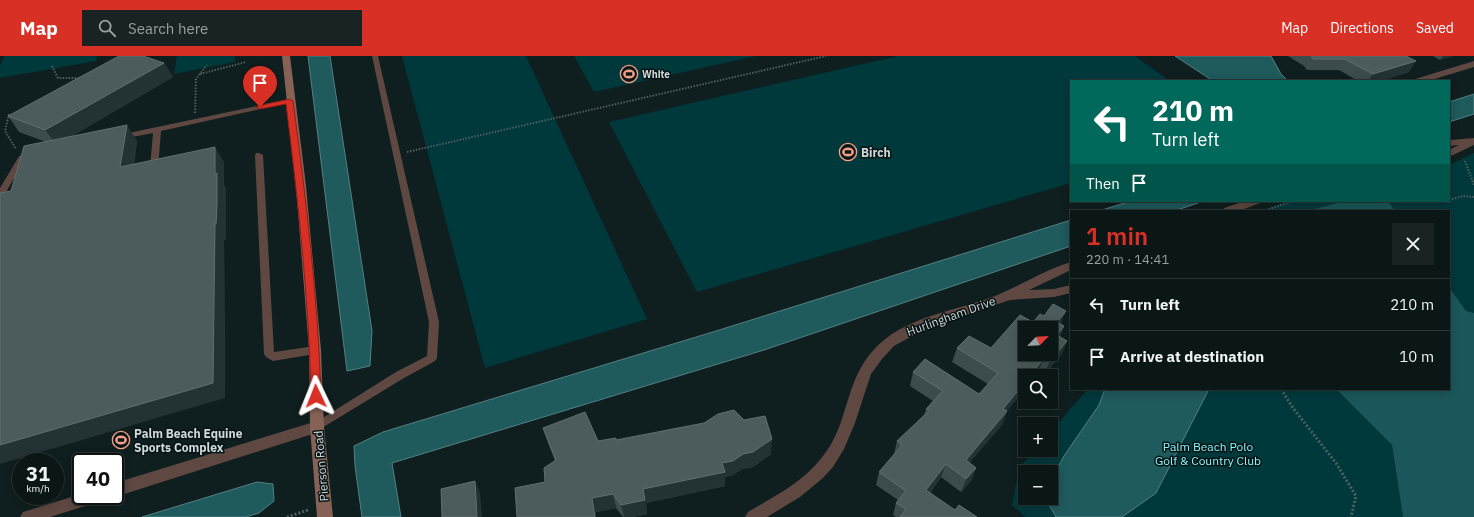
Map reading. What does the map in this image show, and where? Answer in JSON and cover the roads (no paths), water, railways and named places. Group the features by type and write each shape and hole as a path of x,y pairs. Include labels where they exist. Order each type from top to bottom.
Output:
{"street":[{"name":"Pierson Road","path":"286,56 301,186 315,350 317,427 325,511"},
{"path":"1421,80 1474,64"},
{"path":"1450,143 1474,140"},
{"path":"1450,153 1474,140"},
{"path":"1231,210 1253,202"},
{"name":"Hurlingham Drive","path":"753,517 804,486 825,467 834,456 844,433 864,375 877,355 891,342 925,324 1005,297 1070,266"},
{"name":"Hurlingham Drive","path":"1005,297 1054,293 1070,289"},
{"path":"124,487 317,427"},
{"path":"28,517 72,503"}],"lane":[{"path":"317,427 400,375 432,358 434,322 375,56"},
{"path":"112,139 290,101"},
{"path":"154,168 157,129"},
{"path":"0,195 22,158 37,154"},
{"path":"259,156 269,354 273,357 315,350"}],"place":[{"name":"White","path":"629,74"},
{"name":"Birch","path":"848,152"},
{"name":"Palm Beach Equine Sports Complex","path":"121,440"}],"park label":[{"name":"Palm Beach Polo Golf & Country Club","path":"1208,453"}]}
